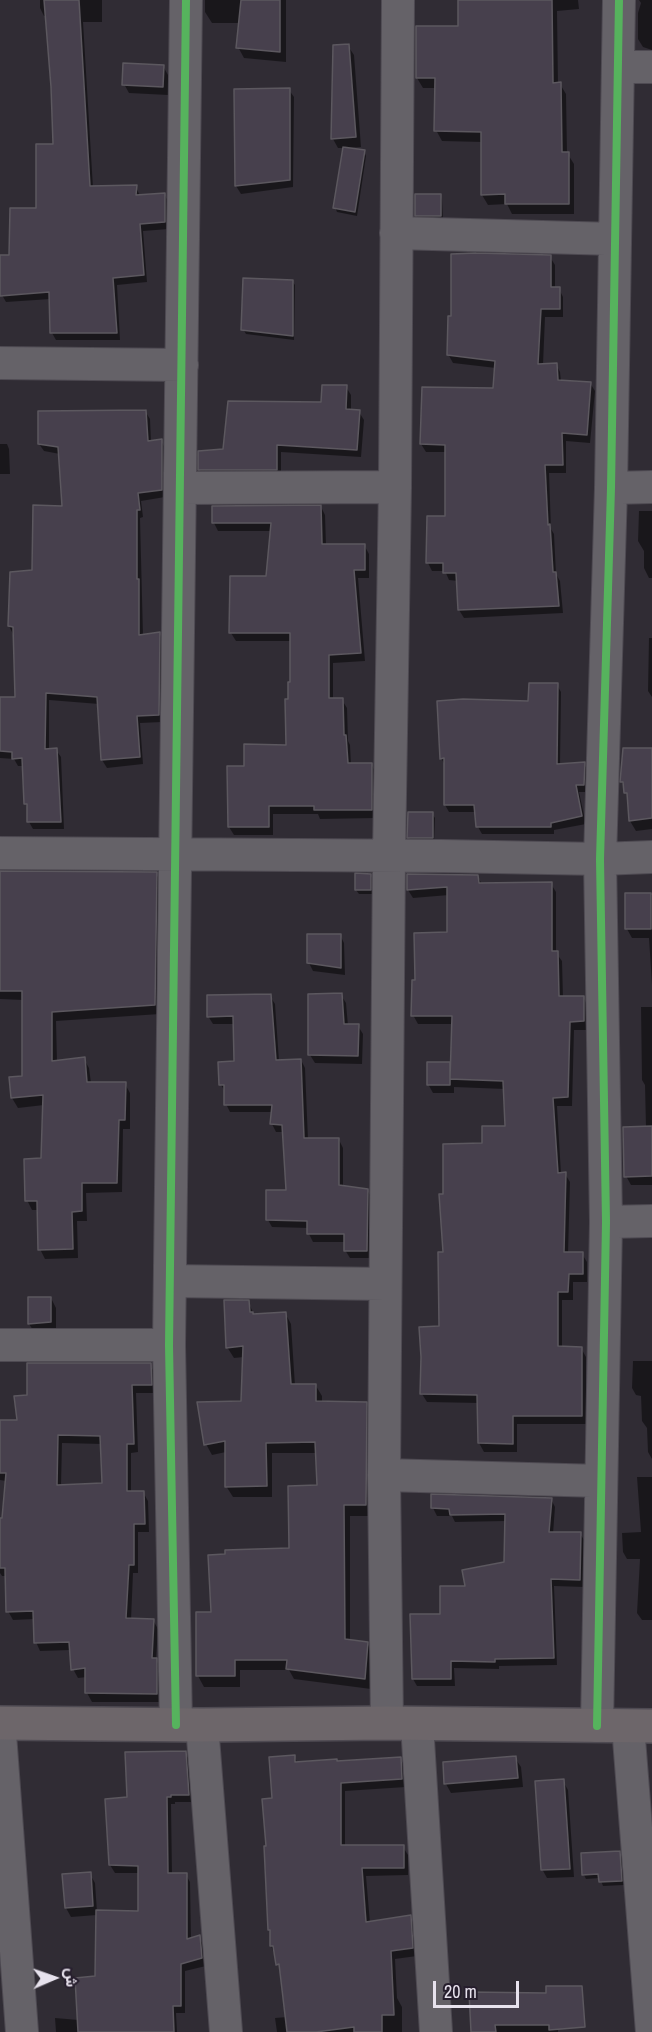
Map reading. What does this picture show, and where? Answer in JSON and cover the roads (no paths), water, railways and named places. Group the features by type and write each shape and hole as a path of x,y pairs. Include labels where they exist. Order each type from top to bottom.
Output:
{"street":[{"path":"186,0 169,1345 189,1725 226,2032"},
{"path":"398,0 384,1474 402,1724 436,2032"},
{"path":"619,0 611,488 600,859 606,1222 601,1481 626,1726 652,2032"},
{"path":"618,67 652,68"},
{"path":"396,233 615,239"},
{"path":"0,363 182,365"},
{"path":"180,488 395,487"},
{"path":"611,488 652,487"},
{"path":"0,854 600,859 652,857"},
{"path":"606,1222 652,1221"},
{"path":"170,1281 386,1284"},
{"path":"0,1345 169,1345"},
{"path":"384,1474 601,1481"},
{"path":"0,1723 626,1726"},
{"path":"0,1734 22,2032"}]}
